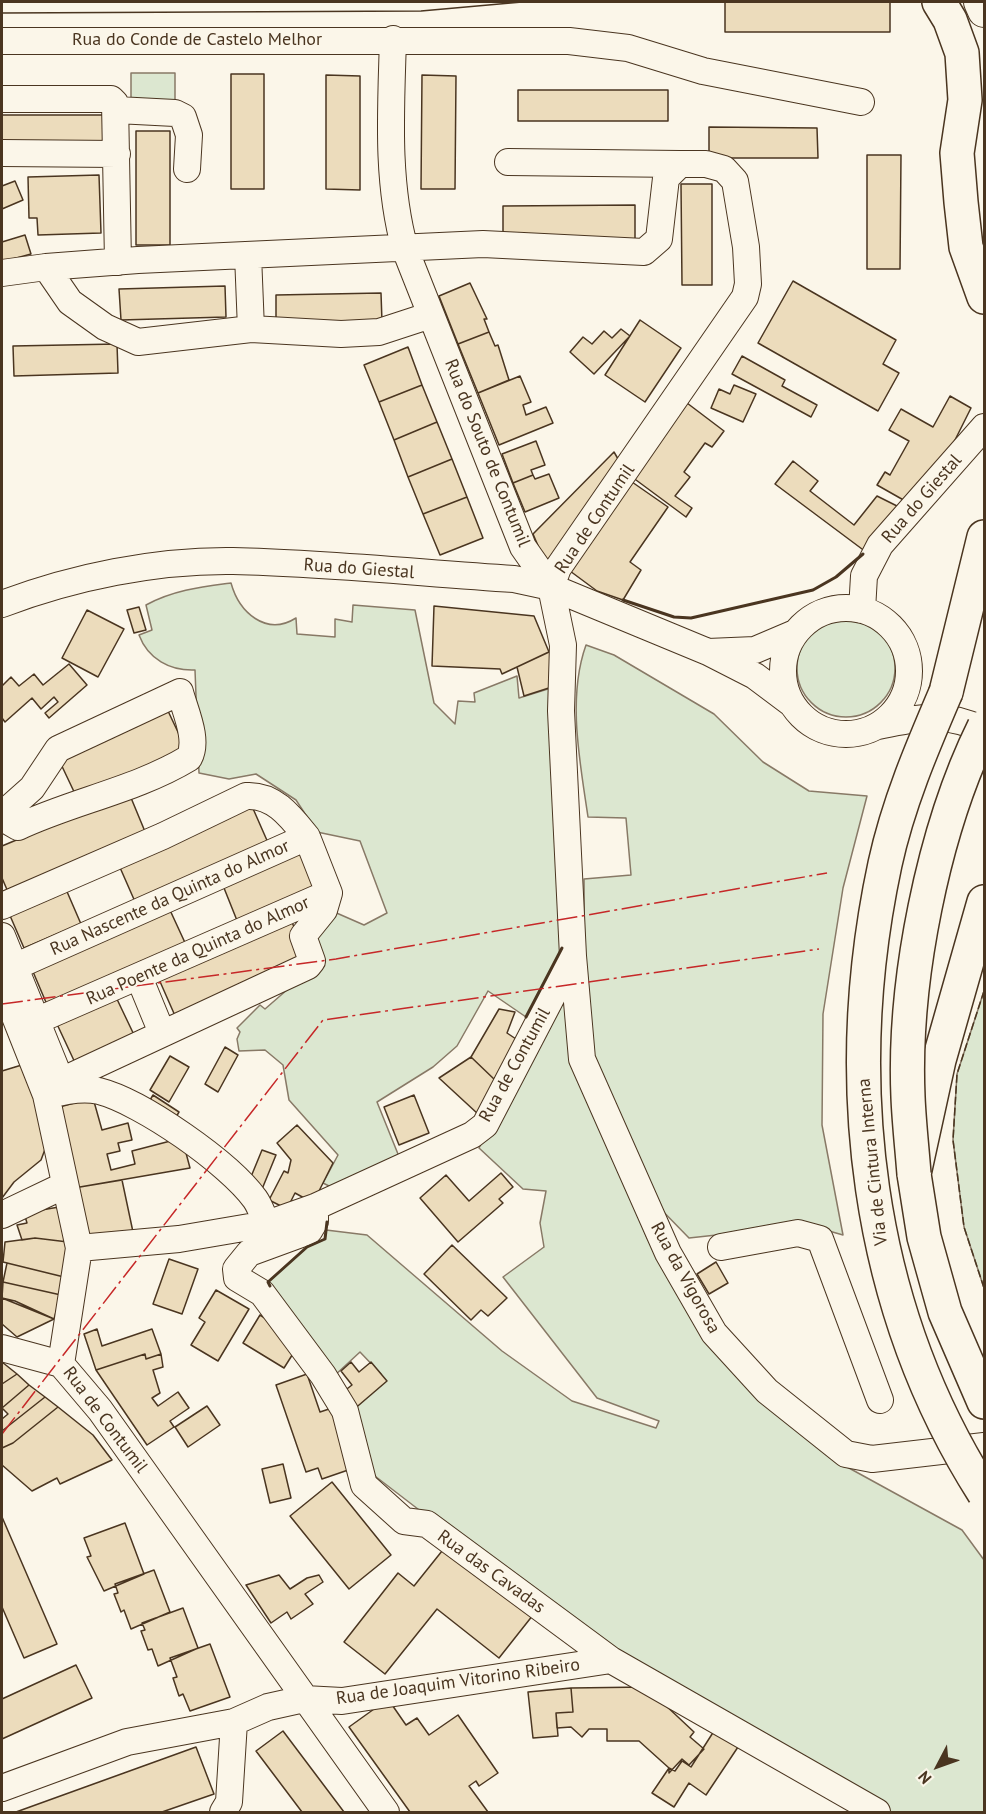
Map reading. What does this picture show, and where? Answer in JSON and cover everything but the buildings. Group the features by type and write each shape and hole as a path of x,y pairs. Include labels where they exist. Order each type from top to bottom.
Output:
{"highway":[{"path":"939,2 950,20 962,53 965,100 957,153 961,202 966,247 984,297"},
{"path":"967,718 984,537"},
{"name":"Via de Cintura Interna","path":"984,615 967,718 970,755 933,864 911,999 908,1095 914,1174 924,1237 945,1312 984,1402"},
{"name":"Via de Cintura Interna","path":"967,718 905,795 885,864 864,1003 863,1093 882,1252 904,1327 959,1454 984,1493"},
{"path":"914,1174 939,1060 984,902"}],"main road":[{"path":"980,2 984,11"}],"street":[{"name":"Rua do Conde de Castelo Melhor","path":"2,41 393,39 569,41 628,48 703,71 861,102"},
{"path":"393,39 390,143 399,230 405,249"},
{"path":"2,99 111,99 115,103 117,110 118,262"},
{"path":"117,110 175,113 183,117 189,135 187,169"},
{"path":"2,153 117,154"},
{"name":"Rua de Contumil","path":"386,1812 100,1410 61,1364 79,1248 179,1239 267,1224 315,1207 472,1135 485,1125 573,956 561,711 563,645 551,587 558,568 745,297 748,284 746,247 735,181 724,169 706,164 508,162"},
{"path":"2,273 46,267 118,262 483,244 644,252 659,239 666,178 680,164"},
{"name":"Rua do Souto de Contumil","path":"405,249 523,547 551,587"},
{"path":"248,255 251,329"},
{"path":"46,267 70,302 105,327 138,342 251,329 342,334 379,332 431,315"},
{"name":"Rua do Giestal","path":"862,610 864,576 880,545 984,427"},
{"name":"Rua do Giestal","path":"2,604 40,589 147,567 231,561 514,579 551,587 708,652 755,676 791,703"},
{"path":"878,726 893,714 903,699 909,681 909,663 903,645 893,629 879,617 862,610 843,608 825,611 808,620 795,633 786,650 783,668 784,686 791,703 804,718 821,729 840,734 860,733 878,726 925,717 967,718"},
{"name":"Rua do Giestal","path":"708,652 755,650 795,633"},
{"path":"909,663 935,696 967,718 984,747"},
{"path":"180,692 194,750 189,758 76,807 51,811 18,827 6,820 3,812 32,788 58,749 180,692"},
{"name":"Rua Nascente da Quinta do Almor","path":"2,906 163,836 246,796 258,795 269,799 292,819 307,837 7,976"},
{"path":"307,837 329,893"},
{"name":"Rua Poente da Quinta do Almor","path":"36,1021 329,893"},
{"name":"Rua Poente da Quinta do Almor","path":"57,1089 162,1033 308,966 312,961 303,936 324,910 329,893"},
{"path":"2,936 7,976 57,1089"},
{"name":"Rua da Vigorosa","path":"573,956 582,1059 668,1253 714,1333 767,1391 846,1454 872,1459 984,1446"},
{"path":"7,976 36,1021 57,1089 65,1185 79,1248"},
{"path":"139,977 162,1033"},
{"path":"57,1089 97,1090 119,1098 200,1147 255,1199 267,1224"},
{"path":"2,1215 65,1185"},
{"name":"Rua das Cavadas","path":"315,1207 315,1221 309,1231 249,1252 236,1269 237,1278 262,1293 329,1384 345,1411 364,1485 404,1521 427,1524 611,1660 877,1812"},
{"path":"721,1247 798,1233 820,1239 880,1400"},
{"path":"2,1348 61,1364"},
{"name":"Rua de Joaquim Vitorino Ribeiro","path":"2,1788 127,1742 234,1722 268,1707 304,1699 342,1701 611,1660"},
{"path":"223,1812 229,1802 234,1722"}],"green space":[{"path":"131,73 175,73 175,103 131,102"},
{"path":"231,583 235,594 247,612 264,623 274,625 296,618 297,634 335,637 335,619 352,622 353,605 415,610 434,703 455,724 458,701 475,702 474,693 517,676 519,698 551,688 564,944 526,1017 488,991 457,1046 433,1067 377,1102 400,1159 331,1187 323,1183 338,1155 289,1100 283,1065 265,1050 239,1051 237,1039 240,1032 237,1028 260,1005 265,1009 288,989 306,939 332,911 364,925 387,913 360,841 317,832 296,800 256,774 229,779 199,773 195,670 177,668 161,662 148,651 139,635 152,630 146,605 177,593"},
{"path":"836,619 856,619 881,633 892,649 895,668 892,687 881,703 856,717 836,717 819,709 805,695 797,678 797,658 805,641 819,627"},
{"path":"586,645 614,655 714,714 763,762 809,791 867,796 843,888 823,1014 822,1125 843,1235 808,1225 689,1238 649,1197 591,1063 585,1006 584,879 631,875 626,818 588,817 579,752 576,708 580,665"},
{"path":"984,991 984,1288 964,1227 953,1140 957,1074"},
{"path":"564,995 605,1134 647,1238 705,1339 838,1462 962,1530 984,1560 984,1812 888,1812 615,1654 509,1579 371,1473 354,1410 381,1374 360,1352 333,1377 268,1282 307,1247 325,1239 326,1230 367,1235 502,1351 572,1401 656,1428 659,1421 597,1398 503,1277 544,1247 540,1223 546,1191 523,1189 479,1148"}],"tram line":[{"path":"2,13 421,11 522,2"}],"fence":[{"path":"984,991 957,1074 953,1140 964,1227 984,1288"}],"wall":[{"path":"623,600 674,617 691,618 813,590 836,577 863,554"},
{"path":"526,1017 562,948"},
{"path":"270,1286 268,1282 307,1247 325,1239 327,1222"}],"power":[{"path":"2,1004 336,959 827,873"},
{"path":"2,1434 323,1020 819,949"}]}
